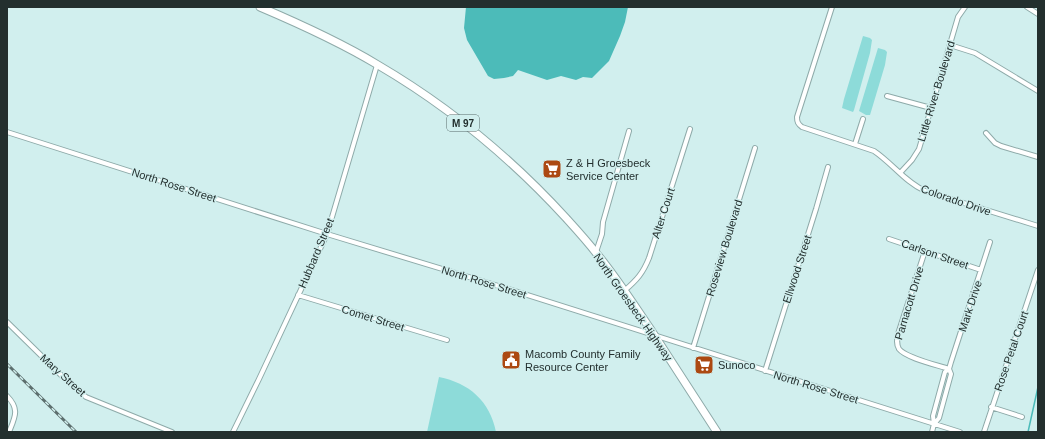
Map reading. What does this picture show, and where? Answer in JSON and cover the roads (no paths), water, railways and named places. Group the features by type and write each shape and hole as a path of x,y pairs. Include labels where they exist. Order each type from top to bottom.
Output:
{"main road":[{"name":"North Groesbeck Highway","path":"260,7 332,40 378,65 416,89 447,110 494,148 534,184 596,252 654,335 717,432"}],"street":[{"name":"Colorado Drive","path":"832,7 798,114 798,124 802,127 874,151 917,187 925,191 1038,225"},
{"name":"Little River Boulevard","path":"900,172 912,160 919,149 958,17 965,7"},
{"path":"1027,7 1038,14"},
{"path":"950,45 975,53 1038,91"},
{"name":"Hubbard Street","path":"233,432 326,234 378,65"},
{"path":"887,96 931,108"},
{"path":"855,144 863,118"},
{"name":"Alter Court","path":"624,291 641,275 649,258 690,129"},
{"path":"596,252 629,131"},
{"name":"North Rose Street","path":"7,132 326,234 654,335 960,432"},
{"path":"986,133 995,143 1001,146 1038,157"},
{"name":"Roseview Boulevard","path":"693,348 755,148"},
{"name":"Ellwood Street","path":"765,371 828,167"},
{"name":"Carlson Street","path":"890,239 981,270"},
{"name":"Mark Drive","path":"932,432 934,424 939,418 950,374 949,369 990,242"},
{"name":"Parnacott Drive","path":"925,251 898,334 897,345 899,349 906,354 949,369"},
{"name":"Rose Petal Court","path":"984,432 1038,270"},
{"name":"Comet Street","path":"298,295 447,340"},
{"name":"Mary Street","path":"7,322 63,377 86,397 172,432"},
{"path":"7,396 12,401 16,413 10,432"},
{"path":"991,408 1022,417"}],"waterway":[{"path":"1028,432 1038,387"}],"railway":[{"path":"7,364 76,432"}],"place":[{"name":"Z & H Groesbeck Service Center","path":"552,169"},
{"name":"Macomb County Family Resource Center","path":"511,360"},
{"name":"Sunoco","path":"704,365"}]}
